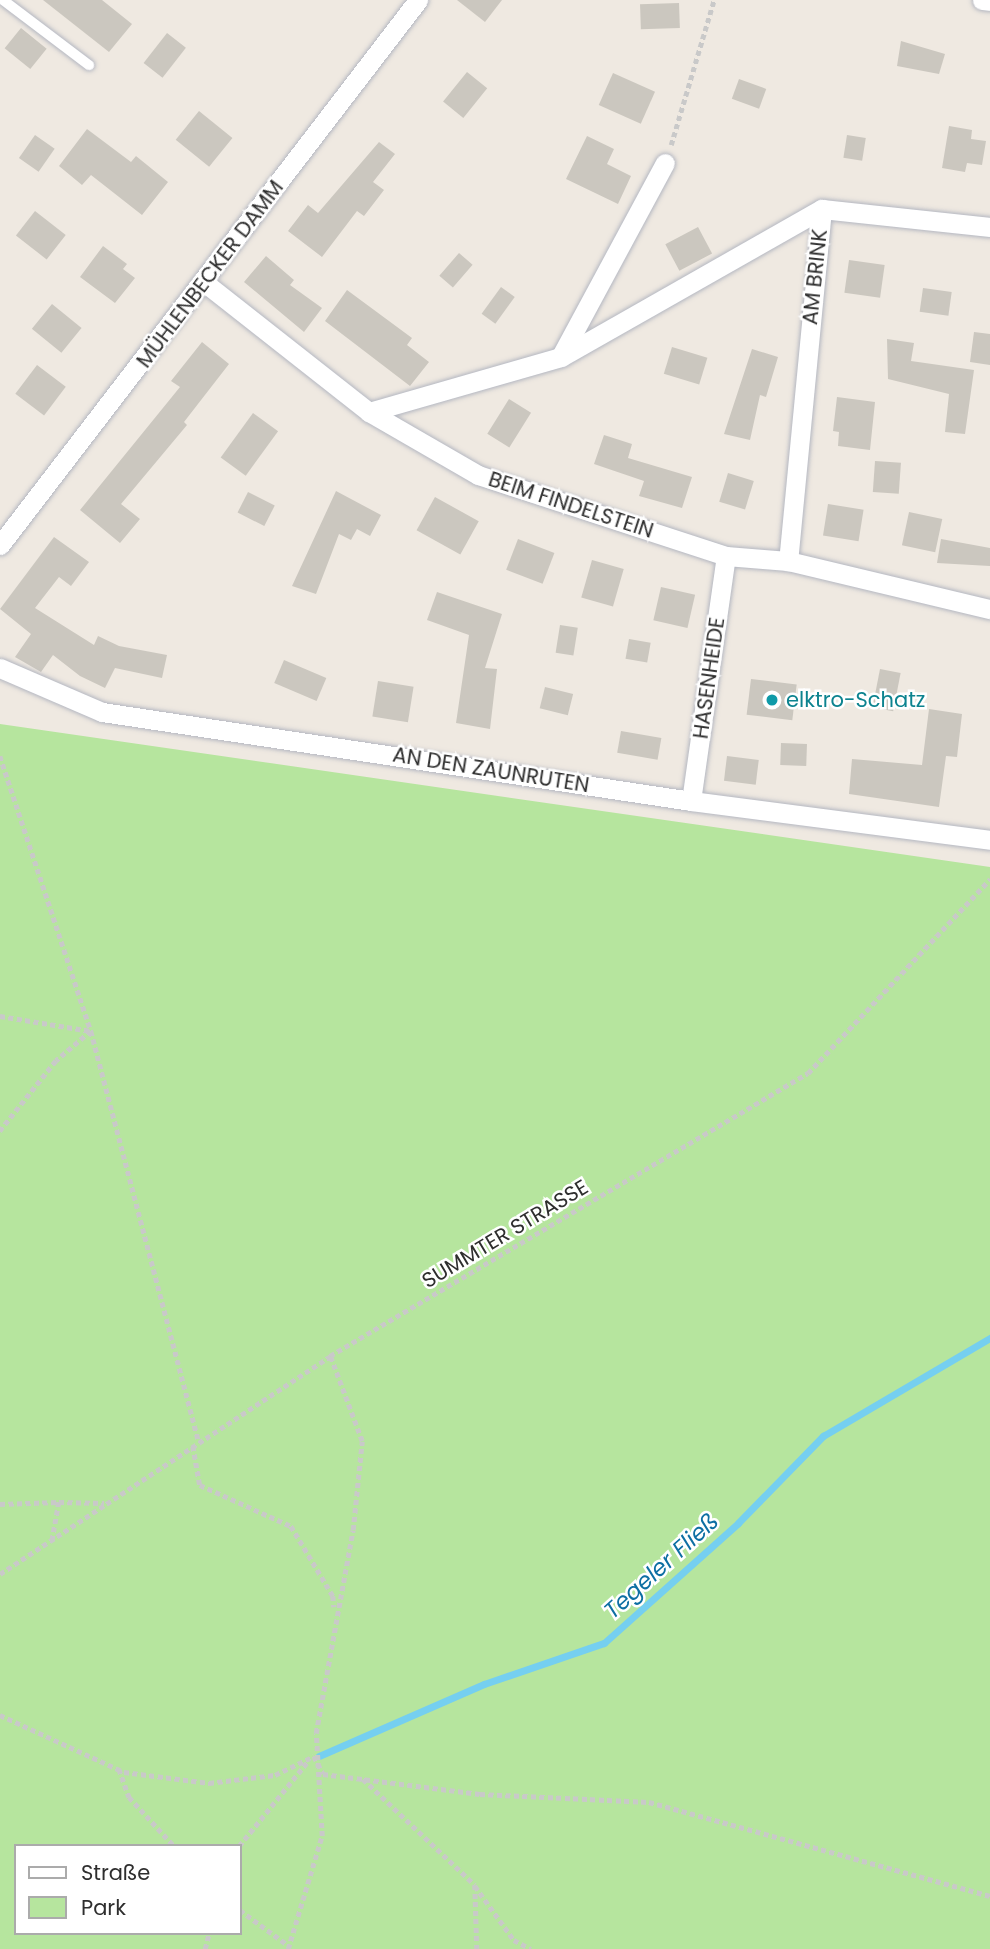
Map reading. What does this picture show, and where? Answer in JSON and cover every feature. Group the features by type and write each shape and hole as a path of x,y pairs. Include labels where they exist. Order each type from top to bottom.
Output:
{"street":[{"name":"MÜHLENBECKER DAMM","path":"0,545 205,283 418,0"},
{"path":"982,0 990,1"},
{"path":"561,357 665,163"},
{"path":"822,209 990,227"},
{"name":"AM BRINK","path":"369,412 561,357 822,209"},
{"name":"AM BRINK","path":"788,561 822,209"},
{"name":"BEIM FINDELSTEIN","path":"205,283 369,412 478,475 726,556 788,561 990,609"},
{"name":"HASENHEIDE","path":"691,800 726,556"},
{"name":"AN DEN ZAUNRUTEN","path":"0,668 102,712 691,800 990,840"}],"lane":[{"path":"3,0 89,65"}],"path":[{"path":"665,163 714,0"},
{"path":"0,756 91,1031 199,1442"},
{"name":"SUMMTER STRASSE","path":"0,1574 330,1356 808,1073 990,879"},
{"path":"0,1016 91,1031"},
{"path":"0,1130 57,1061 91,1031"},
{"path":"242,1912 289,1948 322,1836 314,1756 335,1612 353,1530 362,1441 330,1356"},
{"path":"193,1446 200,1485 291,1525 333,1596 335,1612"},
{"path":"52,1540 59,1502"},
{"path":"0,1504 106,1503"},
{"path":"0,1715 119,1769 209,1783 275,1775 314,1756"},
{"path":"314,1756 323,1774 480,1794 649,1802 990,1896"},
{"path":"241,1844 314,1756"},
{"path":"119,1769 129,1797 172,1844"},
{"path":"363,1778 475,1885 514,1940 531,1949"},
{"path":"475,1885 477,1949"}],"green space":[{"path":"0,724 990,867 990,1949 0,1949"}],"building":[{"path":"43,0 102,0 132,24 109,52"},
{"path":"457,0 502,0 485,22"},
{"path":"679,3 680,28 641,29 640,4"},
{"path":"21,28 47,49 30,69 5,48"},
{"path":"167,33 186,48 163,78 144,63"},
{"path":"901,41 945,54 939,74 897,66"},
{"path":"467,72 487,88 463,118 443,102"},
{"path":"613,73 655,92 641,124 599,105"},
{"path":"739,79 766,89 759,109 732,99"},
{"path":"199,111 232,138 209,167 176,140"},
{"path":"949,126 972,130 971,139 986,141 982,165 967,163 965,172 942,168"},
{"path":"87,129 131,162 136,156 168,182 142,215 91,175 82,185 59,166"},
{"path":"35,135 55,149 39,172 19,158"},
{"path":"847,135 866,138 862,161 843,158"},
{"path":"587,136 614,149 607,164 631,176 618,204 566,179"},
{"path":"379,142 395,154 373,182 384,190 364,216 357,211 322,257 288,231 308,205 318,213"},
{"path":"35,211 66,235 47,259 16,235"},
{"path":"698,227 712,253 679,271 665,244"},
{"path":"103,246 127,264 123,269 135,278 115,303 80,277"},
{"path":"459,253 473,265 453,287 439,276"},
{"path":"266,256 294,280 290,285 322,308 304,332 244,282"},
{"path":"849,260 885,265 880,298 844,293"},
{"path":"501,287 515,297 495,324 482,314"},
{"path":"923,288 952,292 948,316 920,312"},
{"path":"347,290 412,338 407,345 429,362 410,386 325,321"},
{"path":"52,304 82,328 61,353 32,329"},
{"path":"974,332 990,334 990,365 970,362"},
{"path":"887,339 914,343 911,361 974,370 965,434 945,432 949,394 888,379"},
{"path":"202,342 229,364 184,422 187,425 121,504 140,519 120,543 80,510 180,387 171,381"},
{"path":"672,347 707,358 699,385 664,374"},
{"path":"752,349 778,357 766,397 760,395 750,440 724,434"},
{"path":"37,365 66,387 44,415 15,394"},
{"path":"837,397 875,402 870,450 838,446 839,432 833,431"},
{"path":"509,399 531,413 509,448 487,434"},
{"path":"253,413 278,431 246,476 221,457"},
{"path":"604,435 632,444 628,458 692,477 682,508 639,496 644,481 594,464"},
{"path":"875,461 901,463 899,494 873,492"},
{"path":"728,473 754,481 745,510 719,502"},
{"path":"336,491 381,515 370,536 357,529 351,540 339,534 316,594 292,586"},
{"path":"248,492 275,506 264,526 238,512"},
{"path":"435,497 479,521 460,554 417,530"},
{"path":"828,504 864,510 859,541 823,536"},
{"path":"909,512 942,519 935,552 902,545"},
{"path":"54,537 89,562 71,586 59,577 35,608 94,645 98,636 119,646 167,655 162,678 115,668 105,688 80,676 53,655 41,672 15,657 31,634 0,609"},
{"path":"518,539 554,553 543,584 506,570"},
{"path":"941,539 990,548 990,566 937,563"},
{"path":"592,560 624,569 613,607 581,597"},
{"path":"661,587 695,595 687,628 653,620"},
{"path":"437,592 502,614 485,668 497,669 490,729 456,723 469,635 427,620"},
{"path":"560,625 578,628 573,655 556,653"},
{"path":"629,639 651,643 647,663 626,659"},
{"path":"284,660 326,678 317,701 274,683"},
{"path":"880,669 901,673 893,711 873,707"},
{"name":"elktro-Schatz","path":"751,679 797,685 792,720 747,715"},
{"path":"378,681 414,687 408,722 372,717"},
{"path":"545,687 573,694 568,715 540,708"},
{"path":"929,709 962,714 957,757 946,756 939,807 849,794 852,759 922,765"},
{"path":"621,731 661,738 658,760 617,753"},
{"path":"781,743 807,744 806,766 780,765"},
{"path":"727,756 759,760 756,785 724,781"}],"waterway":[{"name":"Tegeler Fließ","path":"319,1756 484,1684 604,1643 738,1523 823,1436 990,1338"}],"place":[{"name":"elktro-Schatz","path":"772,700"}]}
